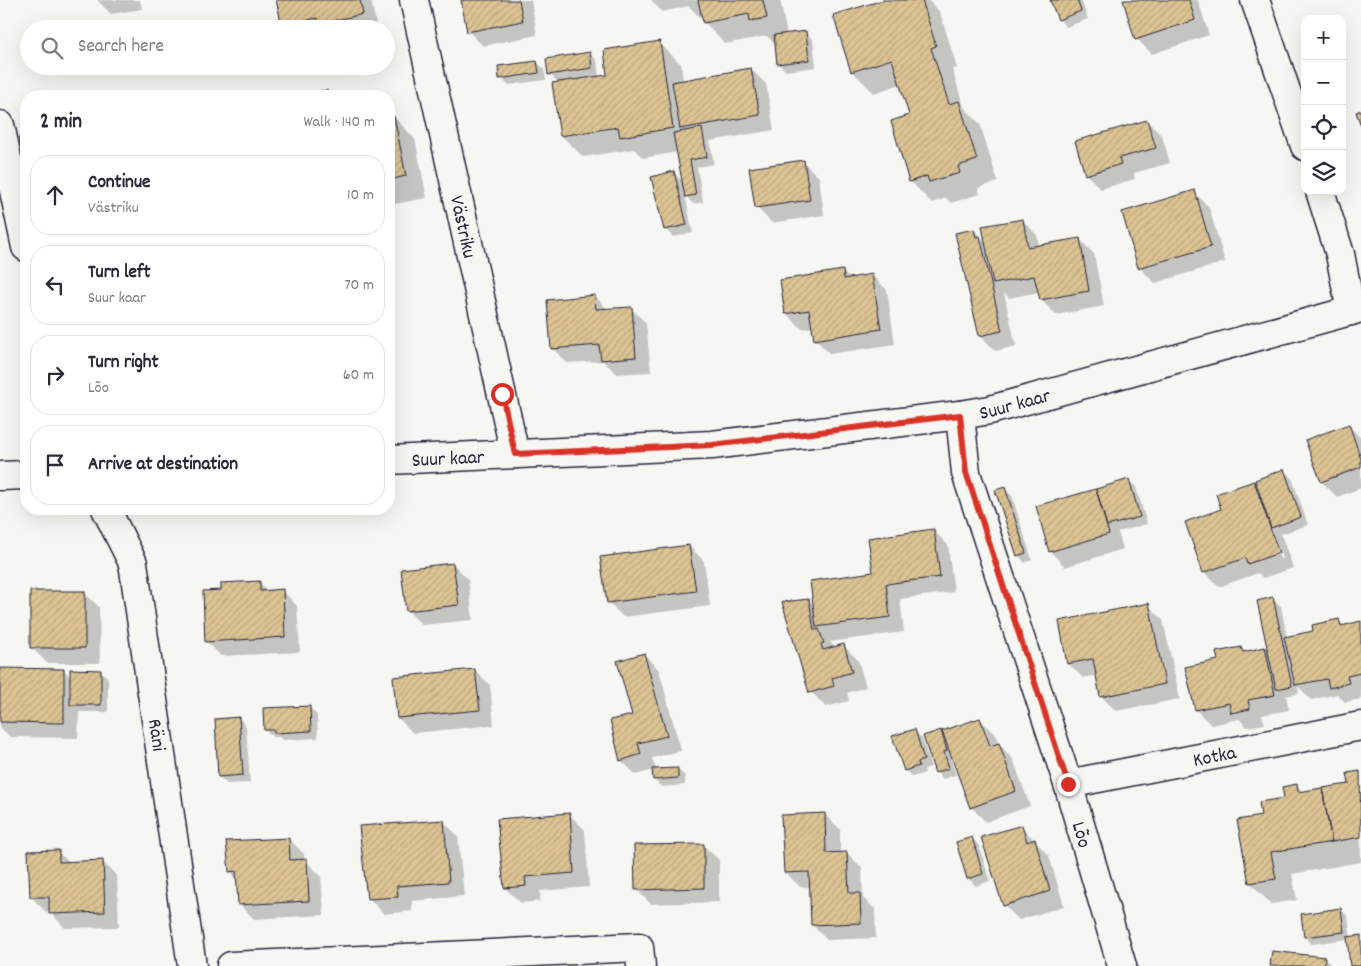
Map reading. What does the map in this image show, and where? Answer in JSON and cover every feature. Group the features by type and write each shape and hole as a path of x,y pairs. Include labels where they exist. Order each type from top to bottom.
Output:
{"street":[{"name":"Västriku","path":"414,0 515,454"},
{"path":"1255,0 1301,134"},
{"path":"0,125 20,219"},
{"path":"1321,195 1356,309"},
{"name":"Suur kaar","path":"395,460 712,445 960,415 990,410 1356,309"},
{"name":"Lõo","path":"960,415 966,472 1068,784 1122,966"},
{"path":"0,476 20,475"},
{"name":"Räni","path":"109,515 133,563 192,966"},
{"name":"Kotka","path":"1068,784 1361,726"},
{"path":"231,966 639,947 640,966"}],"building":[{"path":"276,0 360,0 363,14 337,20 318,20 317,18 308,20 281,20"},
{"path":"461,0 519,0 523,21 467,32"},
{"path":"698,0 763,0 767,18 750,21 749,14 703,23"},
{"path":"883,0 922,0 936,46 931,48 949,104 959,101 977,160 958,166 960,173 929,182 927,176 909,182 891,121 909,115 892,59 851,72 833,15"},
{"path":"1050,0 1077,0 1081,11 1058,20"},
{"path":"1123,0 1189,0 1195,20 1135,40"},
{"path":"806,31 809,60 777,64 774,35"},
{"path":"660,41 673,128 620,137 618,127 560,136 552,83 607,75 604,50"},
{"path":"590,52 592,68 548,75 546,59"},
{"path":"537,61 539,73 499,79 498,66"},
{"path":"751,68 760,115 680,129 672,82"},
{"path":"1361,110 1361,126 1356,112"},
{"path":"1147,120 1156,148 1119,158 1121,164 1085,175 1075,141"},
{"path":"395,121 406,176 395,179"},
{"path":"702,128 707,157 690,160 696,195 685,197 673,133"},
{"path":"804,160 810,200 755,208 749,168"},
{"path":"674,171 687,225 664,230 651,177"},
{"path":"1195,190 1211,247 1138,268 1122,212"},
{"path":"1023,219 1028,247 1080,238 1089,291 1040,300 1034,276 993,284 982,226"},
{"path":"974,229 976,237 980,236 1002,331 979,336 955,233"},
{"path":"843,270 844,279 872,274 881,329 814,340 809,310 785,314 780,280"},
{"path":"595,295 596,309 632,307 636,357 601,360 599,345 551,349 547,300"},
{"path":"1349,424 1361,459 1361,467 1321,482 1305,440"},
{"path":"1284,469 1301,517 1271,528 1255,480"},
{"path":"1129,479 1140,517 1107,526 1096,489"},
{"path":"1254,481 1279,553 1247,564 1245,558 1203,573 1185,522 1221,509 1216,494"},
{"path":"1005,487 1026,553 1017,556 995,490"},
{"path":"1096,489 1109,534 1049,552 1036,506"},
{"path":"934,529 940,577 886,584 890,617 816,627 810,581 873,572 868,538"},
{"path":"689,545 696,591 607,603 600,557"},
{"path":"453,563 459,605 406,611 401,569"},
{"path":"260,581 260,591 283,589 285,637 205,642 203,591 221,590 221,583"},
{"path":"30,591 85,591 85,648 30,648"},
{"path":"1273,597 1292,686 1276,689 1257,601"},
{"path":"809,599 814,630 819,629 824,643 821,644 823,650 844,644 852,672 832,678 834,686 809,693 782,602"},
{"path":"1149,603 1165,684 1100,697 1093,659 1067,664 1059,621"},
{"path":"1339,619 1341,626 1361,621 1361,673 1347,676 1349,683 1329,688 1327,679 1295,685 1284,637 1313,631 1312,625"},
{"path":"1241,647 1243,652 1265,647 1275,695 1248,700 1250,709 1231,713 1229,703 1195,710 1185,667 1218,660 1216,652"},
{"path":"644,653 667,736 638,743 641,754 620,761 610,720 632,715 617,661"},
{"path":"0,668 64,669 64,723 0,722"},
{"path":"70,669 101,670 101,705 70,705"},
{"path":"475,669 480,710 397,718 393,677"},
{"path":"310,706 311,731 274,733 274,730 264,730 263,708"},
{"path":"239,717 243,775 218,777 215,719"},
{"path":"980,718 990,746 999,743 1016,791 970,808 942,731"},
{"path":"915,729 924,760 918,762 919,766 904,771 892,736"},
{"path":"941,730 947,751 944,752 949,768 935,773 923,736"},
{"path":"678,768 678,778 653,780 652,769"},
{"path":"1360,771 1361,837 1332,842 1322,788 1349,784 1347,773"},
{"path":"1297,784 1298,792 1322,788 1332,842 1271,852 1276,879 1249,883 1237,820 1261,816 1259,802 1284,798 1282,787"},
{"path":"570,813 574,873 525,877 526,886 504,888 497,819"},
{"path":"825,813 826,853 847,852 849,893 860,893 861,923 811,925 809,872 784,873 781,815"},
{"path":"444,820 449,882 397,886 398,897 367,899 359,826"},
{"path":"1022,825 1027,842 1035,839 1050,891 1003,906 981,837"},
{"path":"972,837 983,874 967,879 956,842"},
{"path":"289,838 290,860 307,859 309,901 238,905 236,871 229,872 226,841"},
{"path":"704,844 704,888 635,890 634,845"},
{"path":"59,850 59,862 103,860 105,912 49,914 49,897 30,897 28,851"},
{"path":"1341,908 1344,932 1304,937 1301,914"},
{"path":"1361,935 1361,966 1350,966 1347,937"},
{"path":"1272,951 1325,957 1324,966 1270,966"}],"route":[{"path":"502,394 515,454 712,445 960,415 966,472 1068,784"}]}
